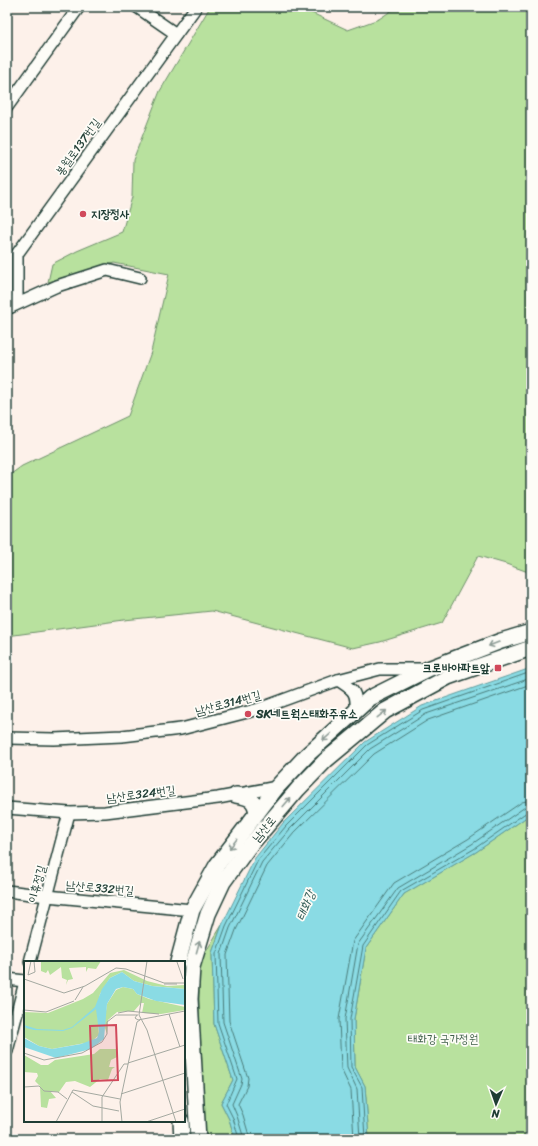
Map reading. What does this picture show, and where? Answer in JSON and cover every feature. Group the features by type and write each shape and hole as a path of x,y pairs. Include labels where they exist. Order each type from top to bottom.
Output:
{"main road":[{"name":"남산로","path":"178,961 192,910 217,865 277,787 307,755 370,698 428,669 501,641 531,632"},
{"name":"남산로","path":"198,1139 190,999 192,967 208,914 224,882 247,849 298,789 326,760 385,711 448,677 531,648"},
{"path":"236,794 252,800 256,805 257,813"},
{"path":"180,1122 182,1139"}],"street":[{"path":"7,107 79,7"},
{"path":"137,7 176,34"},
{"name":"봉월로137번길","path":"9,308 17,297 17,254 196,7"},
{"path":"9,308 57,286 107,270 140,278"},
{"name":"남산로314번길","path":"7,738 54,739 122,736 181,729 259,709 338,680 380,669 428,669 448,677"},
{"path":"338,680 354,692 357,700 356,710"},
{"name":"남산로324번길","path":"7,808 69,813 105,812 277,787"},
{"name":"이휴정길","path":"30,961 69,813"},
{"name":"남산로332번길","path":"7,891 192,910"},
{"path":"7,979 24,981"},
{"path":"7,1051 24,985"}],"green space":[{"path":"210,7 299,7 348,30 379,19 397,7 531,7 531,573 478,556 442,623 380,642 353,648 212,611 124,620 7,636 7,477 22,466 128,416 151,352 169,274 114,263 48,282 52,264 77,251 122,232 132,197 133,160 160,91"},
{"name":"태화강 국가정원","path":"531,814 531,1139 369,1139 365,1086 355,1067 354,1019 366,948 404,894 476,852"},
{"path":"222,925 212,953 214,1024 233,1080 221,1103 229,1119 235,1139 199,1139 199,963"}],"water":[{"name":"태화강","path":"531,668 531,814 476,852 404,894 366,948 354,1019 355,1067 365,1086 369,1139 235,1139 229,1119 221,1103 233,1080 214,1024 212,953 222,925 255,858 283,823 365,742 422,706"}],"place":[{"name":"지장정사","path":"83,214"},
{"name":"크로바아파트앞","path":"498,668"},
{"name":"SK네트웍스태화주유소","path":"248,714"}]}
